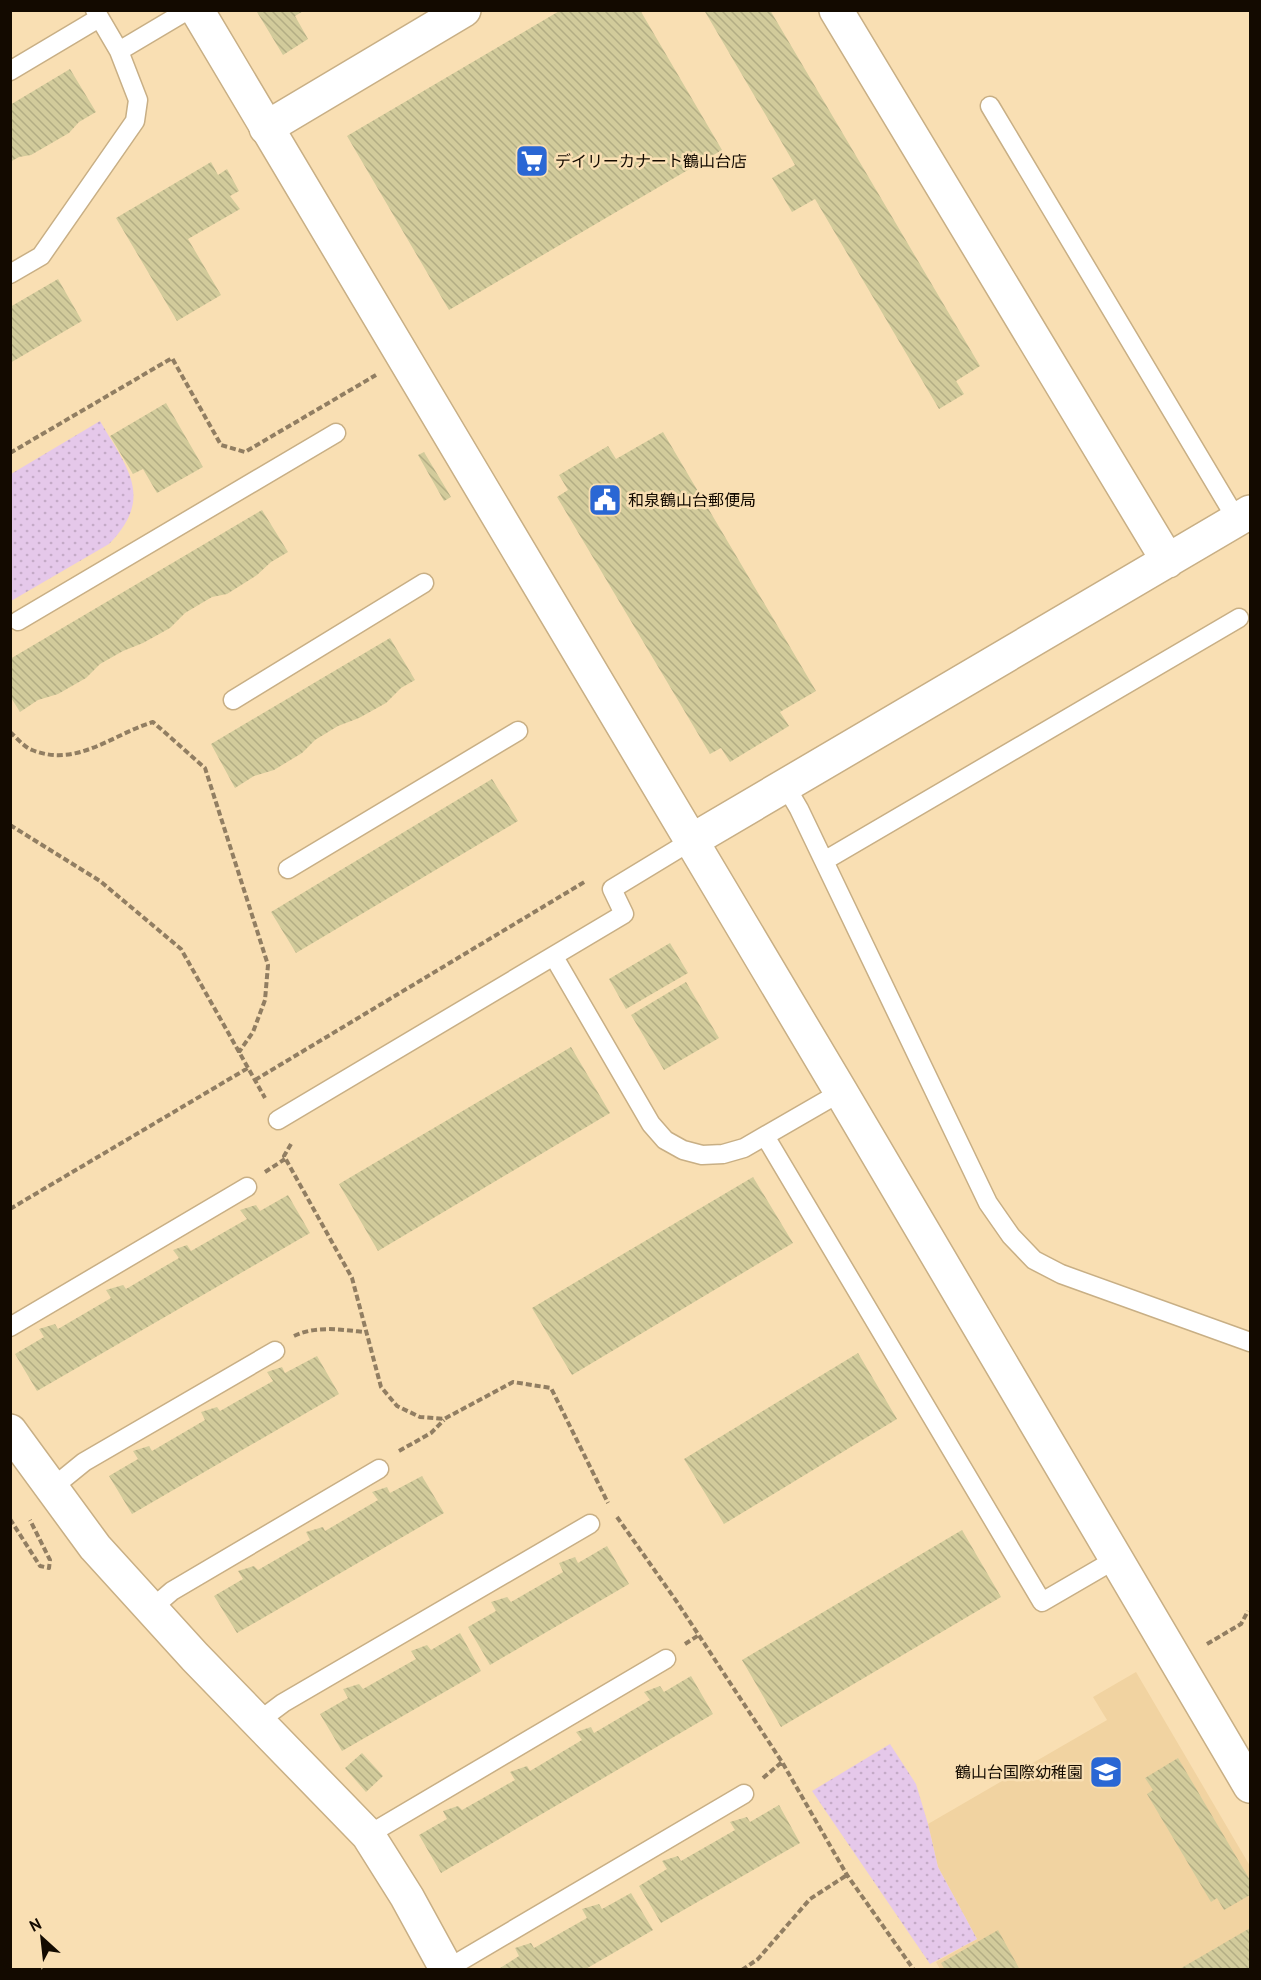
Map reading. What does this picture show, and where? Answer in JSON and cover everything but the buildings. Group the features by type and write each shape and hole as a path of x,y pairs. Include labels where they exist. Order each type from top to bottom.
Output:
{"street":[{"path":"197,10 1251,1786"},
{"path":"266,128 464,10"},
{"path":"836,10 1168,561"},
{"path":"691,841 1244,516"},
{"path":"10,1431 95,1547 195,1657 368,1835 407,1897 447,1969"}],"lane":[{"path":"120,51 188,10"},
{"path":"10,71 97,14 120,51 138,100 135,121 41,256 10,274"},
{"path":"990,106 1244,516"},
{"path":"18,621 336,433"},
{"path":"233,700 424,583"},
{"path":"824,861 1239,618"},
{"path":"288,869 518,731"},
{"path":"785,785 799,809 988,1203 1011,1236 1034,1260 1061,1274 1251,1342"},
{"path":"278,1120 624,914 612,889 691,841"},
{"path":"554,957 651,1124 665,1140 682,1150 702,1155 723,1154 744,1148 841,1092"},
{"path":"765,1136 1042,1602 1116,1559"},
{"path":"10,1327 247,1187"},
{"path":"52,1488 84,1462 275,1351"},
{"path":"151,1609 172,1591 379,1469"},
{"path":"259,1721 283,1703 590,1524"},
{"path":"368,1835 666,1659"},
{"path":"447,1969 744,1794"}],"path":[{"path":"10,453 172,358 222,445 245,452 376,374"},
{"path":"10,732 30,750 57,756 95,748 136,727 153,722 205,768 268,965 265,1000 253,1032 239,1052"},
{"path":"10,825 100,881 181,949 291,1144 284,1156 352,1278 381,1387 397,1406 420,1417 444,1419"},
{"path":"255,1080 593,876"},
{"path":"10,1209 248,1068"},
{"path":"275,1351 278,1344 302,1332 323,1328 365,1332"},
{"path":"379,1469 384,1460 431,1433 444,1419 513,1382 551,1388 613,1512 677,1602 782,1762 847,1875 914,1970"},
{"path":"10,1519 40,1566 49,1568 50,1560 26,1511"},
{"path":"1207,1644 1242,1624 1248,1611"},
{"path":"742,1970 758,1959 810,1899 847,1875"}],"shaded area":[{"path":"100,421 127,468 132,482 131,512 123,527 109,544 11,601 11,474"},
{"name":"鶴山台国際幼稚園","path":"1136,1672 1250,1866 1250,1969 940,1969 936,1962 977,1939 938,1867 928,1824 1107,1720 1093,1697"},
{"path":"890,1744 916,1784 938,1867 977,1939 930,1964 812,1791"}],"place":[{"name":"デイリーカナート鶴山台店","path":"532,161"},
{"name":"和泉鶴山台郵便局","path":"605,500"},
{"name":"鶴山台国際幼稚園","path":"1106,1772"}]}
